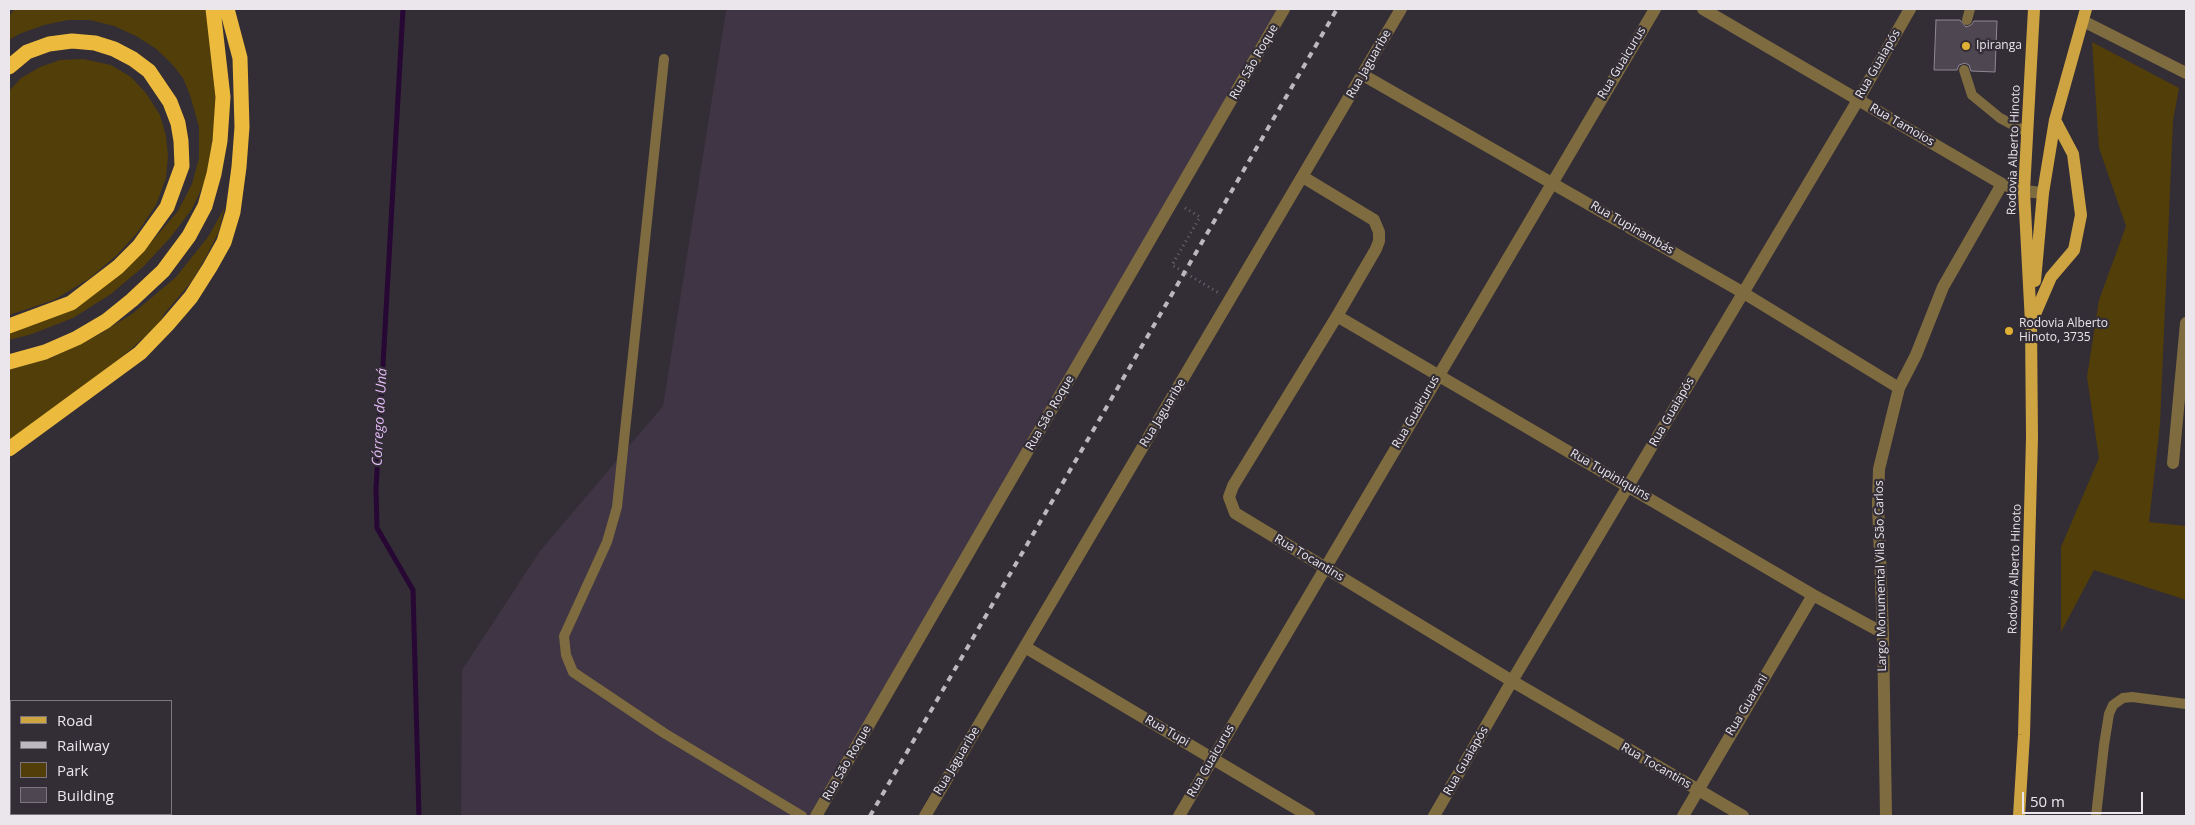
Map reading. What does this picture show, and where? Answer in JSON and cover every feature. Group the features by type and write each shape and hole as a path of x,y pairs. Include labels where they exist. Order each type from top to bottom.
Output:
{"highway":[{"path":"9,362 53,349 106,321 163,271 189,236 205,206 214,174 220,141 223,96 213,9"},
{"path":"9,449 140,353 191,297 224,242 233,212 242,127 240,58 227,9"},
{"path":"9,67 27,52 49,44 72,41 95,43 114,49 133,59 149,71 170,102 178,123 182,166 167,207 139,246 118,267 71,303 43,315 9,326"}],"main road":[{"name":"Rodovia Alberto Hinoto","path":"2019,816 2031,522 2031,323 2024,191 2034,9"},
{"name":"Rodovia Alberto Hinoto","path":"2031,323 2043,193 2055,120 2084,15"},
{"path":"2031,323 2052,277 2074,250 2080,215 2074,154 2055,120"}],"street":[{"name":"Rua São Roque","path":"816,816 1284,9"},
{"name":"Rua Jaguaribe","path":"925,816 1401,9"},
{"name":"Rua Guaicurus","path":"1179,816 1655,9"},
{"name":"Rua Tamoios","path":"1703,9 2002,184 2024,191 2043,193"},
{"name":"Rua Guaiapós","path":"1434,816 1910,9"},
{"path":"2084,15 2186,73"},
{"name":"Rua Tupinambás","path":"1363,75 1742,292 1899,388"},
{"name":"Rua Tocantins","path":"1303,177 1374,220 1379,232 1376,249 1338,316 1233,486 1229,497 1235,513 1512,681 1743,816"},
{"name":"Largo Monumental Vila São Carlos","path":"1886,816 1883,633 1878,505 1879,470 1899,388 1916,355 1943,287 2002,184"},
{"name":"Rua Tupiniquins","path":"1338,316 1813,595 1883,633"},
{"path":"2173,463 2186,323"},
{"name":"Rua Guarani","path":"1683,816 1813,595"},
{"name":"Rua Tupi","path":"1024,647 1309,816"}],"lane":[{"path":"1967,20 1970,9"},
{"path":"664,60 617,506 607,542 564,636 566,655 573,672 664,733 802,816"},
{"path":"1964,70 1972,95 2000,118 2028,133"},
{"path":"2096,816 2104,746 2109,714 2113,705 2117,701 2132,697 2186,704"}],"path":[{"path":"1180,215 1185,207 1200,217 1172,265 1216,291"}],"shaded area":[{"path":"732,9 1281,9 809,816 461,816 462,670 540,551 663,406 726,11"}],"green space":[{"path":"14,9 205,9 214,47 217,112 206,179 192,209 170,238 143,267 111,294 73,318 32,334 9,340 9,328 37,320 141,254 178,211 192,184 199,158 199,127 190,95 183,78 155,48 136,36 114,26 90,20 68,20 44,25 19,34 9,40 9,17"},
{"path":"2092,42 2179,88 2173,121 2160,424 2149,522 2186,526 2186,600 2094,570 2061,632 2061,547 2099,458 2087,377 2099,300 2126,226 2099,148"},
{"path":"83,59 111,65 131,77 146,93 160,115 166,136 168,156 166,178 156,205 137,233 117,255 90,278 54,300 9,315 9,91 21,78 40,67 60,60"},
{"path":"225,207 219,231 206,257 192,281 164,314 160,323 112,366 9,440 9,370 53,357 98,335 132,314 176,277 208,237"}],"building":[{"name":"Ipiranga","path":"1936,20 1960,20 1966,27 1974,21 1997,21 1995,72 1971,71 1969,65 1965,63 1959,65 1957,70 1934,70"}],"waterway":[{"name":"Córrego do Uná","path":"403,9 376,489 377,528 413,590 419,816"}],"railway":[{"path":"870,816 1337,9"}],"place":[{"name":"Ipiranga","path":"1966,46"},
{"name":"Rodovia Alberto Hinoto, 3735","path":"2009,331"}]}
